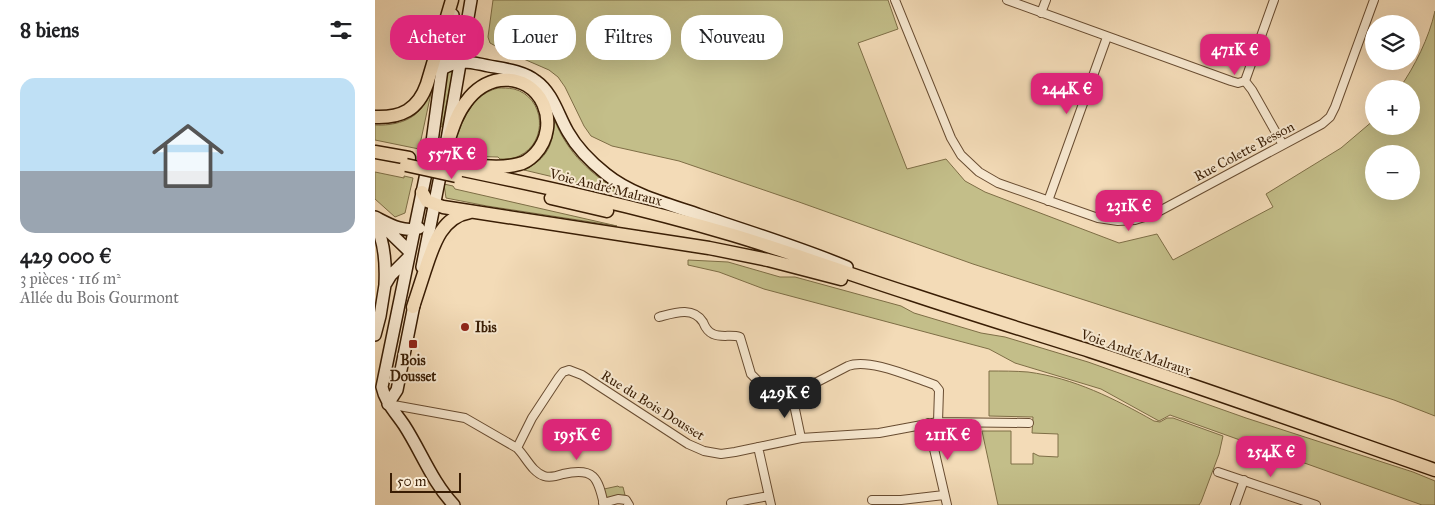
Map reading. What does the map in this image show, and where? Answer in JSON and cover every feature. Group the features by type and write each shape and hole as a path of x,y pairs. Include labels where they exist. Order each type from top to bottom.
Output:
{"main road":[{"path":"375,118 392,117 403,113 415,105 427,84 444,21 454,0"},
{"path":"445,151 458,114 471,96 479,89 495,81 516,81 529,87 537,94 546,110 547,126 545,140 531,157 519,164 509,166 453,168"},
{"name":"Voie André Malraux","path":"375,152 407,162"},
{"name":"Voie André Malraux","path":"375,159 453,168 826,266 1092,352 1435,470"},
{"path":"422,192 427,201 434,204 709,248 769,260 823,275 911,294"},
{"path":"413,307 435,239 442,229 459,215 475,212"}],"street":[{"path":"454,0 431,149 382,388 383,395 388,404 404,426 441,490 454,505"},
{"path":"388,404 397,390 445,151 471,0"},
{"name":"Rue Colette Besson","path":"895,0 951,138 961,155 979,172 997,182 1098,218 1119,221 1135,220 1155,214 1322,124 1330,117 1335,107 1374,0"},
{"path":"1007,0 1231,82 1245,82"},
{"path":"1041,13 1046,0"},
{"path":"1245,82 1274,0"},
{"path":"1048,201 1107,37"},
{"path":"442,69 460,61 517,72 535,80 547,92 568,133 580,150 607,176 650,198 828,259 911,294"},
{"path":"1245,82 1252,90 1283,145"},
{"path":"375,218 401,229 414,230 430,224"},
{"path":"375,218 409,255"},
{"path":"375,223 382,241 386,264 385,285 375,335"},
{"path":"385,285 391,275 409,255"},
{"path":"659,317 690,312 700,318 707,329 713,334 739,336 742,340 750,370 756,381 773,392 792,395 848,366 858,364 867,364 927,382 937,386 939,392 938,422"},
{"name":"Rue du Bois Dousset","path":"517,448 532,418 559,377 563,372 569,370 582,375 699,450 721,454 801,438 879,433 928,423 1029,423"},
{"path":"792,395 801,438"},
{"path":"375,401 465,418 517,448 535,470 544,476 551,477 581,472 591,475 598,482 603,504 622,499 626,500 629,505"},
{"path":"928,423 947,505"},
{"path":"758,447 771,505"},
{"path":"1218,472 1316,505"},
{"path":"1235,505 1244,480"},
{"path":"872,500 901,500 944,495"},
{"path":"731,503 769,496"}],"shaded area":[{"path":"493,0 888,0 898,29 858,43 907,169 946,159 965,181 985,192 1119,243 1157,234 1173,260 1273,207 1266,194 1341,148 1365,128 1365,135 1420,135 1420,80 1405,80 1412,70 1420,70 1420,53 1435,11 1435,416 1394,400 973,264 679,161 612,146 591,136 558,77 549,70 526,60 576,60 576,15 494,15 494,45 490,43 488,37"},
{"path":"435,63 437,65 419,149 375,140 375,125 389,125 403,121 420,110 424,104"},
{"path":"454,66 442,127 439,126 446,72"},
{"path":"498,88 514,89 532,101 537,110 539,120 539,131 535,141 529,149 519,156 512,158 450,156 461,125 472,106 487,92"},
{"path":"554,119 566,143 581,162 599,178 621,193 524,170 544,156 548,150 553,136"},
{"path":"375,172 413,178 405,213 395,217 375,199"},
{"path":"444,184 453,186 455,189 617,226 446,198"},
{"path":"688,260 728,262 780,277 795,277 901,306 914,313 981,333 1005,337 1088,362 1246,418 1413,472 1435,481 1435,505 1422,505 1170,415 1159,421 1101,389 1015,363 989,349 764,289 719,272 688,265"},
{"path":"989,371 1028,372 1062,379 1094,390 1154,421 1160,422 1167,418 1173,418 1223,436 1219,454 1201,502 1199,505 998,505 982,431 1011,431 1011,464 1033,464 1033,453 1039,456 1058,457 1058,434 1032,433 1033,417 989,416"},
{"path":"618,486 623,487 625,495 606,498 604,489"}],"place":[{"name":"Ibis","path":"465,327"},
{"name":"Bois Dousset","path":"413,344"}]}
